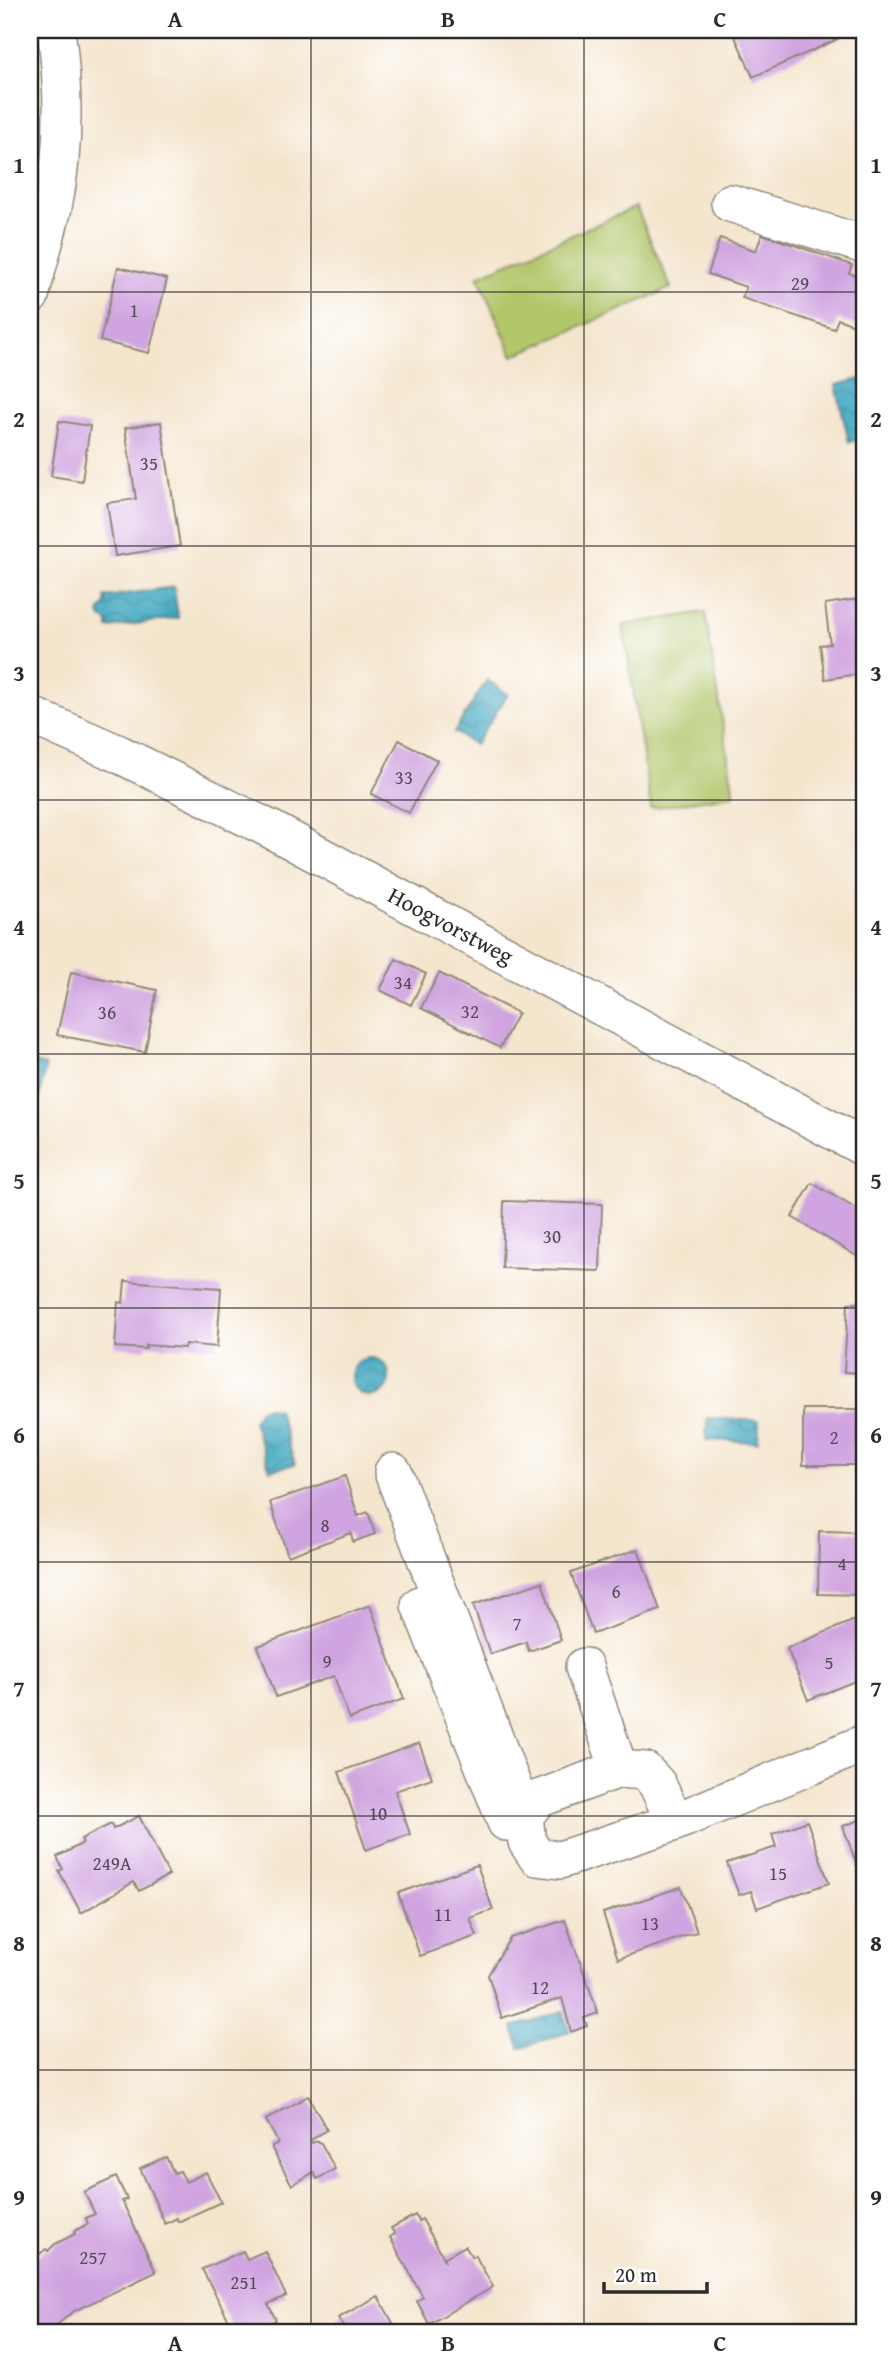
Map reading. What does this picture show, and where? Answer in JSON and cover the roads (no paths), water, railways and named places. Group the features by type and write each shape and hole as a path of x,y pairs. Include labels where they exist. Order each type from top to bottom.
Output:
{"street":[{"path":"30,296 53,204 62,130 63,77 56,30"},
{"path":"730,203 865,245"},
{"name":"Hoogvorstweg","path":"30,715 119,754 272,830 865,1148"},
{"path":"393,1472 524,1816 527,1842 537,1857 560,1860 675,1822 865,1743"},
{"path":"419,1605 506,1822 524,1816 538,1799 620,1769 645,1771 657,1784 675,1822"},
{"path":"584,1667 620,1769"}],"water":[{"path":"861,379 865,396 865,438 849,442 836,385"},
{"path":"174,587 178,618 108,628 108,622 100,617 99,612 106,604 105,597"},
{"path":"487,680 508,694 475,745 454,732"},
{"path":"30,1062 46,1066 33,1125 30,1124"},
{"path":"370,1358 383,1364 389,1377 383,1390 370,1396 357,1390 351,1377 357,1364"},
{"path":"269,1407 278,1410 295,1464 270,1470 253,1421 260,1409"},
{"path":"707,1418 759,1421 758,1442 706,1440"},
{"path":"563,2011 569,2032 520,2048 513,2027"}]}
